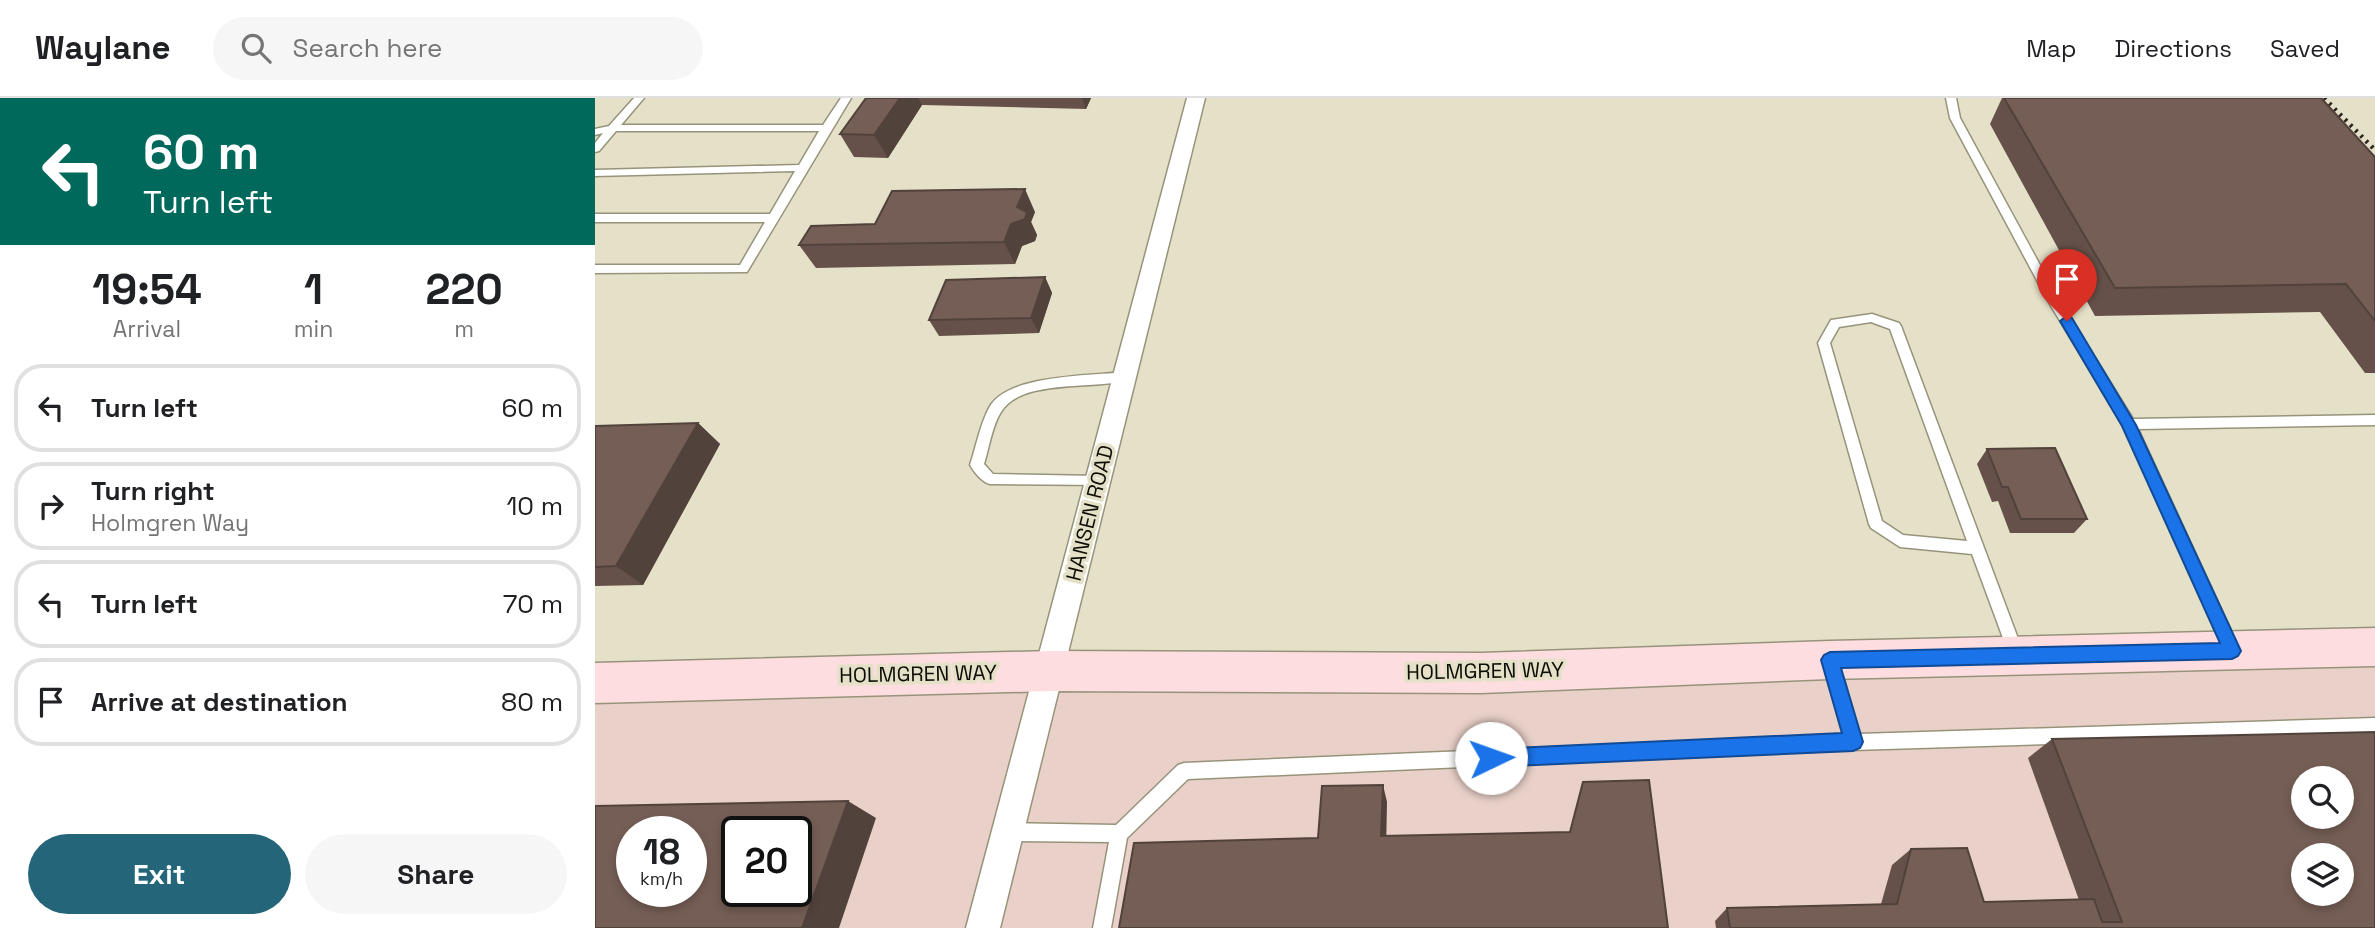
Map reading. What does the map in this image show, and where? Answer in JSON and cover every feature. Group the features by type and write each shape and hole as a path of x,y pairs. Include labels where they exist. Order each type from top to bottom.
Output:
{"street":[{"name":"HANSEN ROAD","path":"983,928 1196,98"},
{"name":"HOLMGREN WAY","path":"595,683 1051,671 1481,673 1830,660 2375,647"}],"lane":[{"path":"595,149 639,98"},
{"path":"595,269 743,269 846,98"},
{"path":"1951,98 1955,118 2054,301 2129,425 2232,651"},
{"path":"595,131 614,128 826,128"},
{"path":"595,173 802,169"},
{"path":"595,218 773,218"},
{"path":"1976,548 1901,541 1876,524 1824,343 1835,323 1872,318 1895,326 2016,657"},
{"path":"1098,481 990,479 977,465 995,409 1011,393 1033,386 1125,377"},
{"path":"2129,425 2375,421"},
{"path":"1830,660 1853,742"},
{"path":"1102,928 1119,834 1184,771 1853,742 2375,726"},
{"path":"1007,832 1119,834"}],"shaded area":[{"path":"2375,647 2375,928 595,928 595,683"}],"building":[{"path":"866,98 900,98 874,135 840,134"},
{"path":"2004,98 2321,98 2375,157 2375,321 2346,284 2115,288"},
{"path":"1025,189 1017,207 1027,212 1025,219 1011,224 1004,242 799,245 811,226 875,224 892,191"},
{"path":"1045,277 1031,318 929,320 946,280"},
{"path":"698,423 616,566 595,567 595,426"},
{"path":"2055,448 2087,519 2021,519 2008,487 2002,487 1987,449"},
{"path":"2375,732 2375,928 1730,928 1727,908 1897,904 1911,849 1967,848 1984,902 2094,899 2102,922 2122,922 2052,739"},
{"path":"1649,780 1668,928 1119,928 1134,843 1318,838 1322,786 1383,785 1381,836 1570,832 1583,782"},
{"path":"848,801 812,900 812,816 721,816 721,907 810,907 802,928 595,928 595,806"}],"railway":[{"path":"2324,98 2375,150"}],"route":[{"path":"1491,758 1853,742 1830,660 2232,651 2129,425 2067,321"}]}
